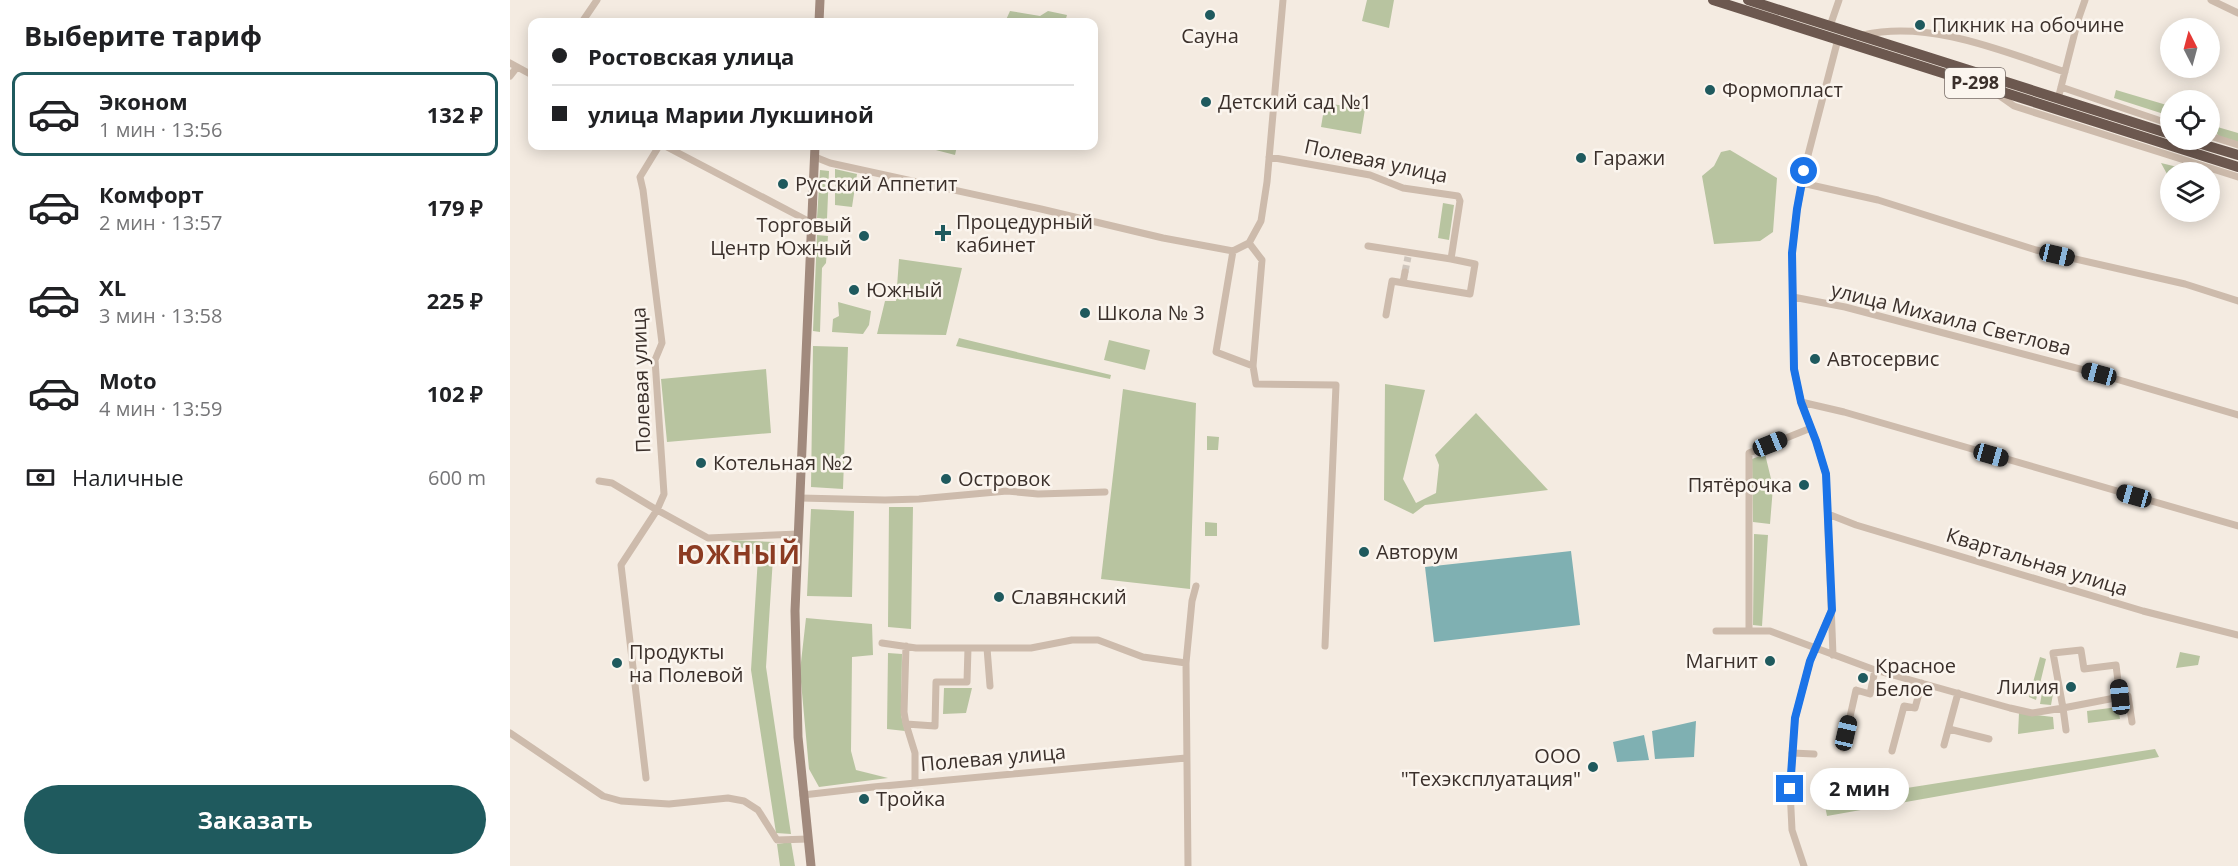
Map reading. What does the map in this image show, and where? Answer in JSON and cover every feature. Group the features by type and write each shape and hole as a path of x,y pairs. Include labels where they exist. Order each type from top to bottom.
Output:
{"highway":[{"name":"Р-298","path":"1713,0 2238,167"},
{"name":"Р-298","path":"1748,0 2160,131"},
{"path":"2220,150 2238,155"}],"main road":[{"path":"819,18 820,0"},
{"path":"811,866 803,795 795,669 795,611 815,150"}],"street":[{"path":"585,18 597,0"},
{"path":"815,157 830,163 1041,208 1163,238 1233,250 1249,243 1261,221 1283,0"},
{"path":"1830,26 1839,0"},
{"path":"2058,99 2085,0"},
{"path":"2211,0 2238,13"},
{"path":"1861,36 1901,32 1960,38 2065,72"},
{"path":"1833,655 1826,474 1801,402 1794,369 1792,253 1802,183 1838,39"},
{"path":"510,76 514,65 528,73"},
{"path":"1987,87 2014,106 2238,177"},
{"path":"2061,87 2160,121"},
{"path":"2220,139 2238,145"},
{"name":"Полевая улица","path":"645,778 621,565 657,510 664,494 655,360 662,343 644,190 640,177 657,150"},
{"path":"673,150 812,223"},
{"name":"Полевая улица","path":"1269,157 1370,176 1403,188 1458,196 1460,201 1451,260"},
{"path":"1802,183 1878,200 2036,250 2186,284 2238,301"},
{"path":"1249,243 1262,260 1253,366 1256,384 1336,384 1325,646"},
{"path":"1368,246 1408,255 1475,264 1470,294 1392,281 1386,315"},
{"path":"1233,250 1216,352 1253,366"},
{"path":"1403,283 1405,272"},
{"name":"улица Михаила Светлова","path":"1793,297 1845,307 2087,371 2238,415"},
{"path":"1801,402 1844,412 2238,526"},
{"path":"1749,631 1749,453 1811,428"},
{"path":"599,481 612,483 708,538 798,534"},
{"path":"800,498 896,500 1007,491 1038,494 1105,492"},
{"name":"Квартальная улица","path":"1828,514 1856,525 2143,611 2238,635"},
{"path":"1188,866 1186,663 1192,601 1196,586"},
{"path":"1804,866 1792,830 1790,789 1795,718 1810,661 1832,610"},
{"path":"1716,630 1770,631 1875,670 2032,713 2128,696 2132,722"},
{"path":"882,643 906,646 1031,648 1072,640 1098,640 1143,657 1186,663"},
{"path":"906,646 904,712 915,753 915,783"},
{"path":"906,724 935,726 936,682 967,682 968,648"},
{"path":"987,648 990,686"},
{"path":"2066,730 2053,653 2080,650 2084,669 2116,665 2120,697"},
{"path":"1843,748 1856,690 1870,694 1875,670"},
{"path":"1892,751 1904,706 1915,708 1922,682"},
{"path":"1944,745 1958,693"},
{"path":"1949,729 1989,739"},
{"path":"510,733 603,795 621,801 669,804 728,798 744,801 758,810 777,840 808,839"},
{"path":"1792,753 1814,754"},
{"name":"Полевая улица","path":"803,795 1186,759"}],"green space":[{"path":"1367,0 1394,0 1389,28 1362,21"},
{"path":"1010,11 1040,16 1048,11 1067,15 1066,18 1007,18"},
{"path":"2116,90 2160,103 2160,113 2114,98"},
{"path":"1325,103 1365,109 1361,134 1321,127"},
{"path":"2220,128 2238,133 2238,142 2220,137"},
{"path":"936,150 956,150 955,155"},
{"path":"1730,150 1777,178 1773,232 1760,241 1714,244 1702,176 1714,166 1721,152"},
{"path":"835,169 857,174 852,207 835,205"},
{"path":"820,170 829,171 827,219 817,218"},
{"path":"1443,203 1454,205 1449,240 1438,238"},
{"path":"817,235 828,236 826,263 822,268 820,332 813,331"},
{"path":"899,259 962,268 946,335 877,334 885,301 896,301"},
{"path":"838,302 871,311 869,325 863,334 832,332 833,319 839,316"},
{"path":"959,338 1111,375 1110,379 956,346"},
{"path":"1109,340 1150,350 1145,370 1104,360"},
{"path":"813,346 848,347 843,489 811,487"},
{"path":"766,369 771,433 667,442 661,379"},
{"path":"1385,384 1425,390 1403,479 1416,503 1436,493 1439,465 1435,455 1476,413 1548,490 1425,505 1413,514 1384,500"},
{"path":"1123,389 1196,403 1190,589 1101,579"},
{"path":"1207,436 1219,437 1218,450 1207,450"},
{"path":"1765,454 1773,487 1770,524 1753,522 1752,459"},
{"path":"889,507 913,507 911,629 888,627"},
{"path":"811,509 854,511 852,597 807,596"},
{"path":"1205,522 1217,523 1217,536 1205,536"},
{"path":"1754,534 1768,535 1762,626 1753,625"},
{"path":"729,540 774,542 766,667 791,834 776,833 751,670 758,557"},
{"path":"806,618 872,624 873,655 852,657 851,751 856,770 888,778 819,787 809,769 800,671"},
{"path":"2180,652 2200,656 2198,665 2176,668"},
{"path":"888,653 902,654 901,715 905,731 887,729"},
{"path":"2040,657 2046,659 2036,700 2029,697"},
{"path":"2044,681 2055,683 2051,705 2040,704"},
{"path":"944,688 972,688 966,713 943,714"},
{"path":"2118,707 2120,719 2088,723 2087,711"},
{"path":"2019,713 2053,717 2054,729 2018,734"},
{"path":"2155,749 2159,757 1827,816 1824,801"},
{"path":"791,842 795,866 780,866 777,844"}],"water":[{"path":"1571,551 1580,625 1434,642 1425,567"},
{"path":"1696,721 1694,757 1655,759 1652,731"},
{"path":"1644,735 1649,760 1617,762 1613,742"}],"tunnel":[{"path":"1405,272 1408,257"}],"place":[{"name":"Сауна","path":"1210,15"},
{"name":"Пикник на обочине","path":"1920,25"},
{"name":"Формопласт","path":"1710,90"},
{"name":"Детский сад №1","path":"1206,102"},
{"name":"Гаражи","path":"1581,158"},
{"name":"Русский Аппетит","path":"783,184"},
{"name":"Процедурный кабинет","path":"943,233"},
{"name":"Торговый Центр Южный","path":"864,236"},
{"name":"Южный","path":"854,290"},
{"name":"Школа № 3","path":"1085,313"},
{"name":"Автосервис","path":"1815,359"},
{"name":"Котельная №2","path":"701,463"},
{"name":"Островок","path":"946,479"},
{"name":"Пятёрочка","path":"1804,485"},
{"name":"Авторум","path":"1364,552"},
{"name":"Славянский","path":"999,597"},
{"name":"Магнит","path":"1770,661"},
{"name":"Продукты на Полевой","path":"617,663"},
{"name":"Красное Белое","path":"1863,678"},
{"name":"Лилия","path":"2071,687"},
{"name":"ООО \"Техэксплуатация\"","path":"1593,767"},
{"name":"Тройка","path":"864,799"}],"district":[{"name":"ЮЖНЫЙ","path":"739,555"}],"route":[{"path":"1790,789 1795,718 1810,661 1832,610 1826,474 1801,402 1794,369 1792,253 1804,171"}]}
